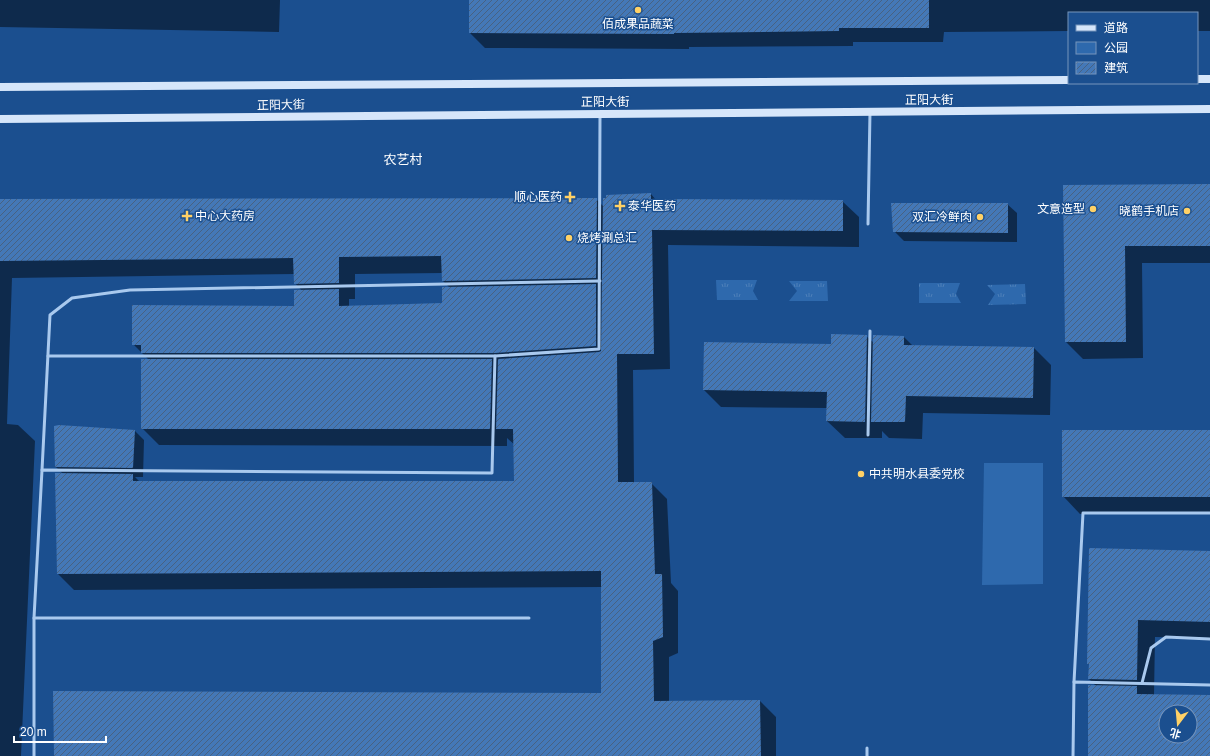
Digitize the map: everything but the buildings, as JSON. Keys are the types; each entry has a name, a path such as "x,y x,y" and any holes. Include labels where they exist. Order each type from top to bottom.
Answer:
{"main road":[{"path":"1198,79 1210,79"},
{"name":"正阳大街","path":"0,87 1068,80"},
{"name":"正阳大街","path":"0,120 1210,109"}],"lane":[{"path":"868,224 870,112"},
{"path":"48,356 495,356 600,349 600,114"},
{"path":"34,756 34,618 50,315 72,298 130,290 600,281"},
{"path":"868,435 870,331"},
{"path":"42,470 492,473 495,356"},
{"path":"1073,756 1074,682 1083,514 1210,513"},
{"path":"34,618 529,618"},
{"path":"1142,683 1151,648 1166,637 1210,638"},
{"path":"1074,682 1210,685"},
{"path":"867,748 867,756"}],"green space":[{"path":"716,280 757,280 753,291 758,300 717,300"},
{"path":"789,281 827,281 828,301 789,301 797,291"},
{"path":"919,283 960,283 956,294 961,303 919,303"},
{"path":"1025,284 1026,304 988,305 995,294 987,285"},
{"path":"984,463 1043,463 1043,584 982,585"}],"place":[{"name":"佰成果品蔬菜","path":"638,10"},
{"name":"顺心医药","path":"570,197"},
{"name":"泰华医药","path":"620,206"},
{"name":"文意造型","path":"1093,209"},
{"name":"晓鹤手机店","path":"1187,211"},
{"name":"中心大药房","path":"187,216"},
{"name":"双汇冷鲜肉","path":"980,217"},
{"name":"烧烤涮总汇","path":"569,238"},
{"name":"中共明水县委党校","path":"861,474"}],"district":[{"name":"农艺村","path":"403,159"}]}
